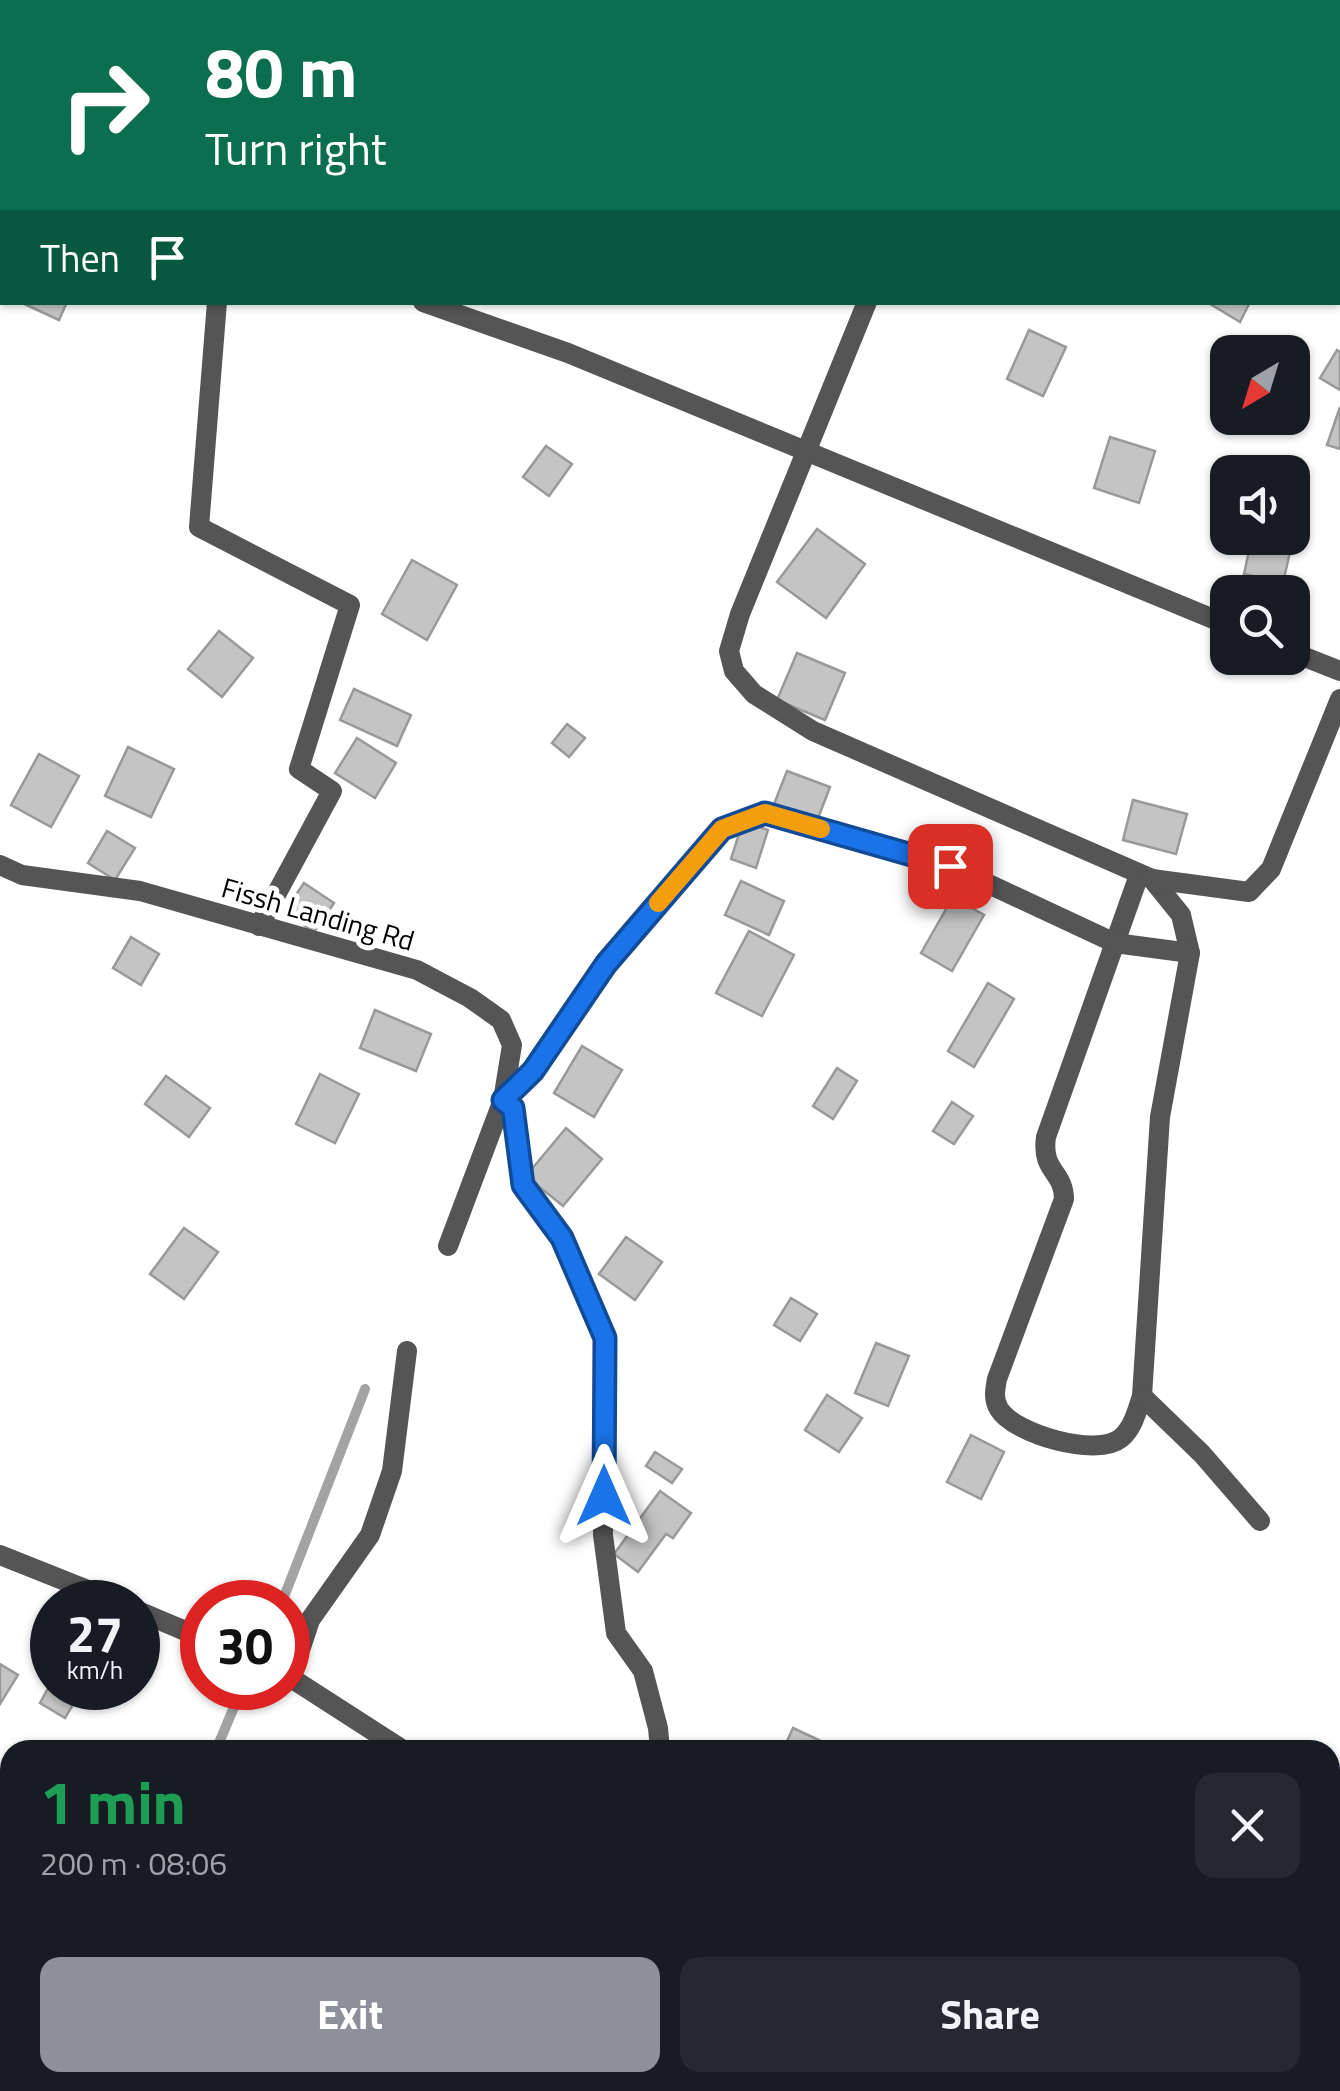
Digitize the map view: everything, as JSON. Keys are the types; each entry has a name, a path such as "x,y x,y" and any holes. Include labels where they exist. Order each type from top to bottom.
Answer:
{"street":[{"path":"217,305 199,527 350,605 299,769 332,792 259,926"},
{"path":"431,305 568,354 1210,618"},
{"path":"866,305 740,614 729,651 734,671 754,694 814,731 1145,877 1249,892 1270,870 1340,699"},
{"path":"1310,659 1340,671"},
{"path":"448,1246 503,1100 533,1071 606,964 722,829 765,813 950,866 1115,942 1190,953"},
{"name":"Fissh Landing Rd","path":"0,865 22,875 140,891 418,970 470,998 500,1020 512,1045 503,1100 513,1108 523,1185 562,1238 605,1338 603,1536 616,1634 643,1672 659,1740"},
{"path":"1145,877 1181,916 1190,953 1160,1117 1142,1396 1132,1423 1120,1439 1106,1446 1093,1446 1027,1430 1000,1412 994,1399 997,1378 1064,1199 1064,1190 1043,1157 1046,1137 1115,942 1145,877"},
{"path":"310,1620 370,1535 392,1470 407,1351"},
{"path":"1142,1396 1202,1454 1260,1520"},
{"path":"0,1555 63,1580"},
{"path":"310,1690 387,1740"}],"building":[{"path":"26,305 66,305 59,320"},
{"path":"1212,305 1248,305 1240,322"},
{"path":"1029,330 1066,347 1043,396 1007,379"},
{"path":"1337,350 1340,352 1340,390 1320,378"},
{"path":"1340,407 1340,449 1327,445"},
{"path":"1110,437 1155,451 1139,503 1094,488"},
{"path":"546,446 572,464 549,496 523,477"},
{"path":"817,529 865,564 826,618 777,582"},
{"path":"1248,555 1289,555 1285,575 1244,574"},
{"path":"412,560 457,585 427,640 382,614"},
{"path":"219,631 253,658 222,697 188,669"},
{"path":"797,653 845,673 825,720 777,700"},
{"path":"354,689 411,715 397,746 340,720"},
{"path":"567,724 585,738 569,757 552,743"},
{"path":"357,738 396,763 375,798 335,773"},
{"path":"128,747 174,769 151,817 105,796"},
{"path":"39,754 79,776 51,827 11,805"},
{"path":"787,771 830,787 817,821 774,804"},
{"path":"1133,800 1187,814 1176,854 1123,840"},
{"path":"743,821 768,830 756,868 731,859"},
{"path":"107,831 135,848 115,880 88,863"},
{"path":"741,881 784,901 769,935 725,915"},
{"path":"304,883 334,903 314,932 284,912"},
{"path":"953,897 984,915 952,971 921,953"},
{"path":"749,931 794,955 762,1016 716,993"},
{"path":"131,937 159,954 141,985 113,968"},
{"path":"988,983 1014,999 974,1067 948,1051"},
{"path":"375,1010 431,1034 416,1071 360,1048"},
{"path":"582,1046 622,1070 594,1117 554,1093"},
{"path":"837,1068 857,1081 833,1119 813,1106"},
{"path":"320,1074 359,1094 335,1143 296,1124"},
{"path":"166,1076 210,1108 189,1137 145,1104"},
{"path":"952,1102 973,1116 954,1144 933,1131"},
{"path":"566,1128 602,1159 563,1206 526,1176"},
{"path":"184,1228 218,1252 184,1299 150,1274"},
{"path":"626,1237 662,1262 635,1300 599,1274"},
{"path":"791,1298 817,1314 800,1341 774,1325"},
{"path":"876,1343 909,1356 888,1406 855,1393"},
{"path":"827,1395 862,1418 839,1452 805,1430"},
{"path":"971,1435 1004,1452 981,1499 947,1482"},
{"path":"655,1452 682,1469 672,1483 646,1466"},
{"path":"660,1491 691,1513 673,1538 666,1534 638,1572 614,1554"},
{"path":"0,1664 18,1675 0,1704"},
{"path":"52,1710 70,1710 65,1718"},
{"path":"793,1728 819,1740 788,1740"}],"waterway":[{"path":"291,1580 365,1389"},
{"path":"220,1740 233,1710"}],"slow traffic":[{"path":"658,903 722,829 765,813 821,829"}],"route":[{"path":"604,1496 605,1338 562,1238 523,1185 513,1108 503,1100 533,1071 606,964 722,829 765,813 950,866"}]}
